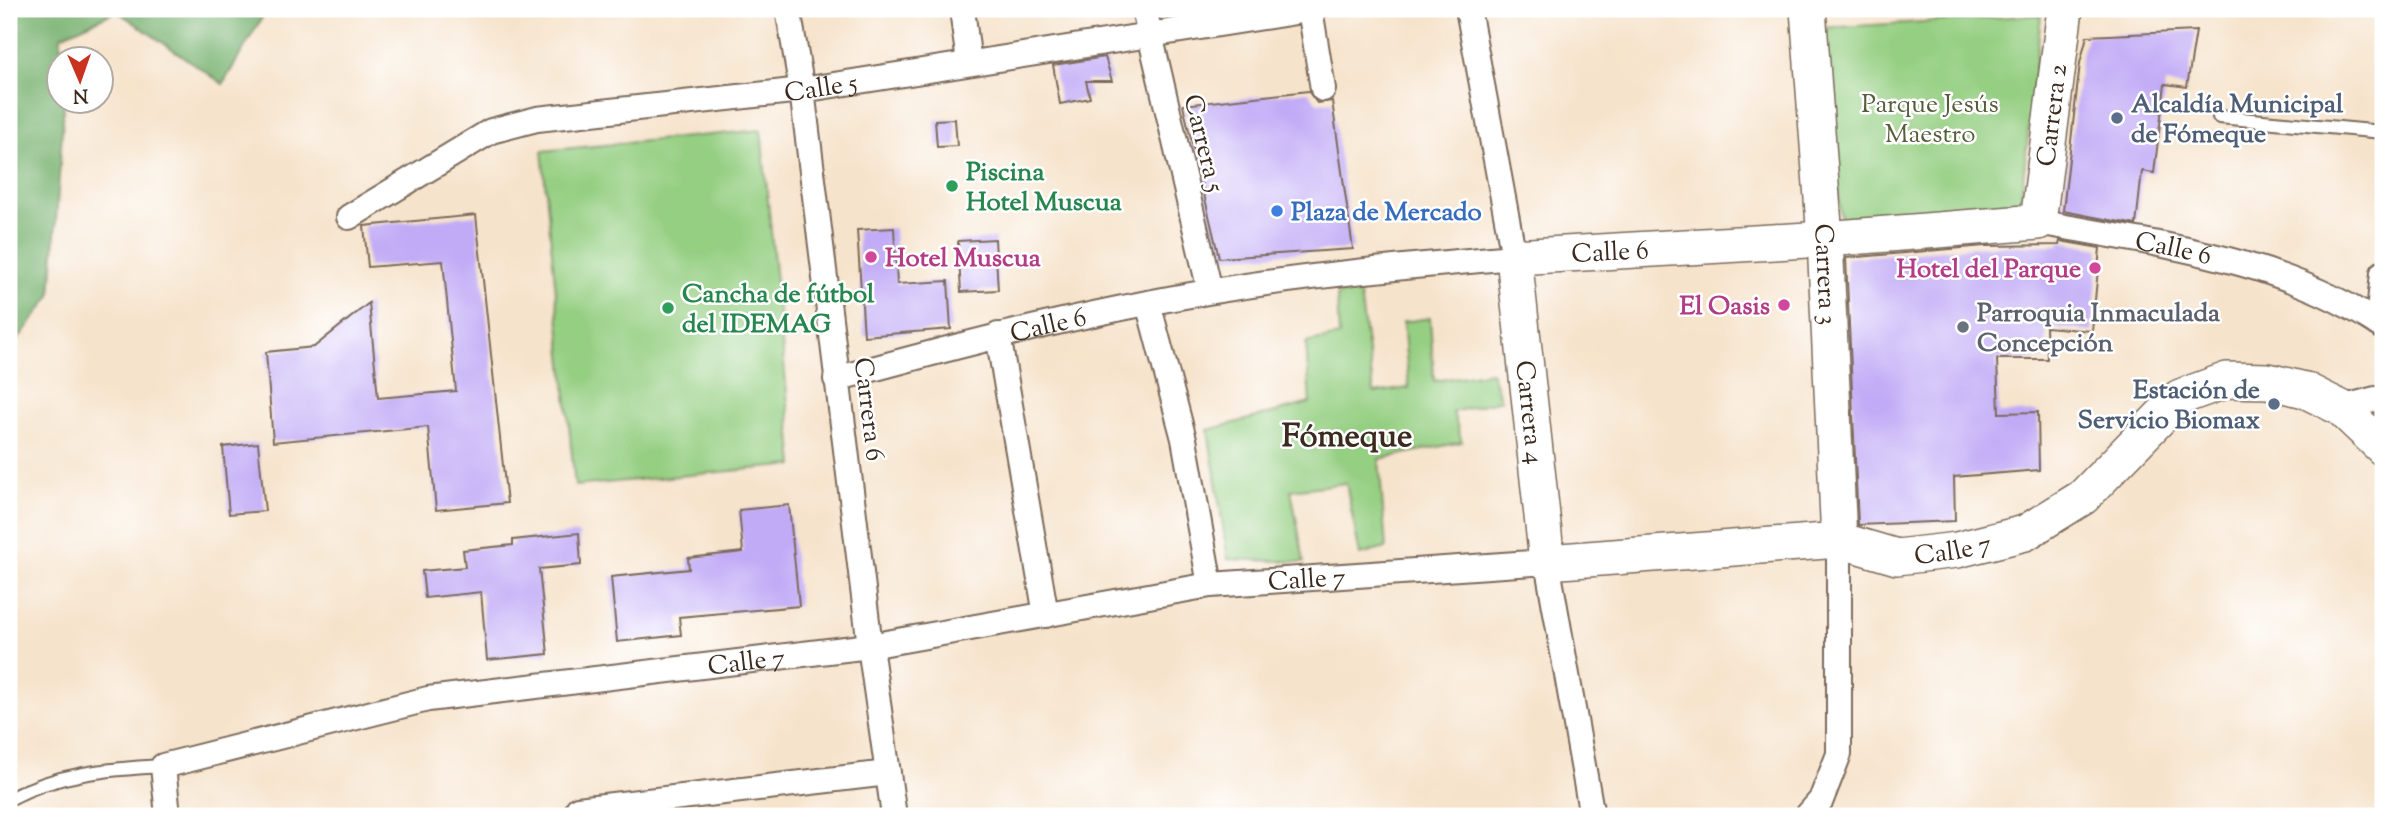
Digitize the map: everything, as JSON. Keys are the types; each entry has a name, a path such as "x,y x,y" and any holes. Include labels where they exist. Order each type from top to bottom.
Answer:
{"street":[{"name":"Carrera 6","path":"788,9 802,90 836,379 894,816"},
{"path":"962,9 969,63"},
{"name":"Carrera 5","path":"1144,9 1210,291"},
{"name":"Calle 5","path":"349,217 491,131 537,119 802,90 1312,9"},
{"path":"1312,9 1323,89"},
{"name":"Carrera 4","path":"1468,9 1514,257 1547,562 1592,816"},
{"name":"Carrera 3","path":"1806,9 1825,239 1839,540"},
{"name":"Carrera 2","path":"2038,222 2065,9"},
{"name":"Calle 6","path":"836,379 998,335 1148,303 1210,291 1362,270 1514,257 1825,239 2038,222 2201,252 2304,284 2381,325"},
{"path":"2381,325 2383,273"},
{"path":"1148,303 1184,439 1210,585"},
{"path":"998,335 1046,615"},
{"name":"Calle 7","path":"163,766 428,699 870,646 1210,585 1839,540 1896,557 1957,550 2025,533 2083,497 2180,397 2227,380 2268,381 2305,390 2341,408 2383,448"},
{"path":"2341,408 2375,398 2383,401"},
{"path":"1807,816 1821,800 1839,754 1839,540"},
{"path":"163,766 167,816"},
{"path":"578,808 888,774"}],"lane":[{"path":"2219,117 2383,132"},
{"path":"9,799 29,788 95,770 163,766"}],"green space":[{"path":"9,9 267,9 223,84 117,11 61,36 61,46 46,46 46,116 63,116 51,296 9,351"},
{"name":"Parque Jesús Maestro","path":"2041,15 2020,208 1841,218 1823,28"},
{"name":"Cancha de fútbol del IDEMAG","path":"761,130 794,465 575,486 542,151"},
{"path":"1359,289 1374,393 1409,388 1403,322 1430,318 1434,381 1491,372 1501,400 1453,412 1462,442 1379,459 1386,548 1360,555 1346,483 1291,490 1304,562 1228,559 1208,430 1310,403 1306,343 1339,336 1337,296"}],"building":[{"path":"2196,31 2187,87 2165,84 2154,173 2142,171 2136,225 2063,211 2080,63 2087,36"},
{"path":"1105,57 1112,81 1086,81 1090,98 1060,104 1053,65"},
{"name":"Plaza de Mercado","path":"1308,91 1317,103 1332,101 1353,249 1219,258 1183,105"},
{"path":"955,119 957,146 937,147 935,120"},
{"path":"476,215 507,503 436,510 428,427 273,442 266,352 314,347 369,303 378,398 456,391 443,261 368,267 364,226"},
{"path":"894,228 897,284 948,281 951,329 864,336 857,230"},
{"path":"995,239 998,290 961,292 958,241"},
{"path":"2060,241 2100,248 2092,331 2046,327 2047,359 1997,359 1999,413 2038,412 2039,470 1954,477 1955,521 1858,525 1846,258 1985,246 2059,245"},
{"path":"258,443 265,511 229,514 223,447"},
{"path":"789,505 799,606 679,617 681,635 617,642 611,577 689,569 688,558 743,552 739,510"},
{"path":"579,533 581,565 539,569 548,654 487,660 481,592 425,598 422,571 465,567 463,550 513,545 513,540"}],"place":[{"name":"Alcaldía Municipal de Fómeque","path":"2117,118"},
{"name":"Piscina Hotel Muscua","path":"952,186"},
{"name":"Plaza de Mercado","path":"1277,211"},
{"name":"Hotel Muscua","path":"871,257"},
{"name":"Hotel del Parque","path":"2095,268"},
{"name":"El Oasis","path":"1784,305"},
{"name":"Cancha de fútbol del IDEMAG","path":"668,308"},
{"name":"Parroquia Inmaculada Concepción","path":"1963,327"},
{"name":"Estación de Servicio Biomax","path":"2274,404"}],"district":[{"name":"Fómeque","path":"1347,434"}]}
